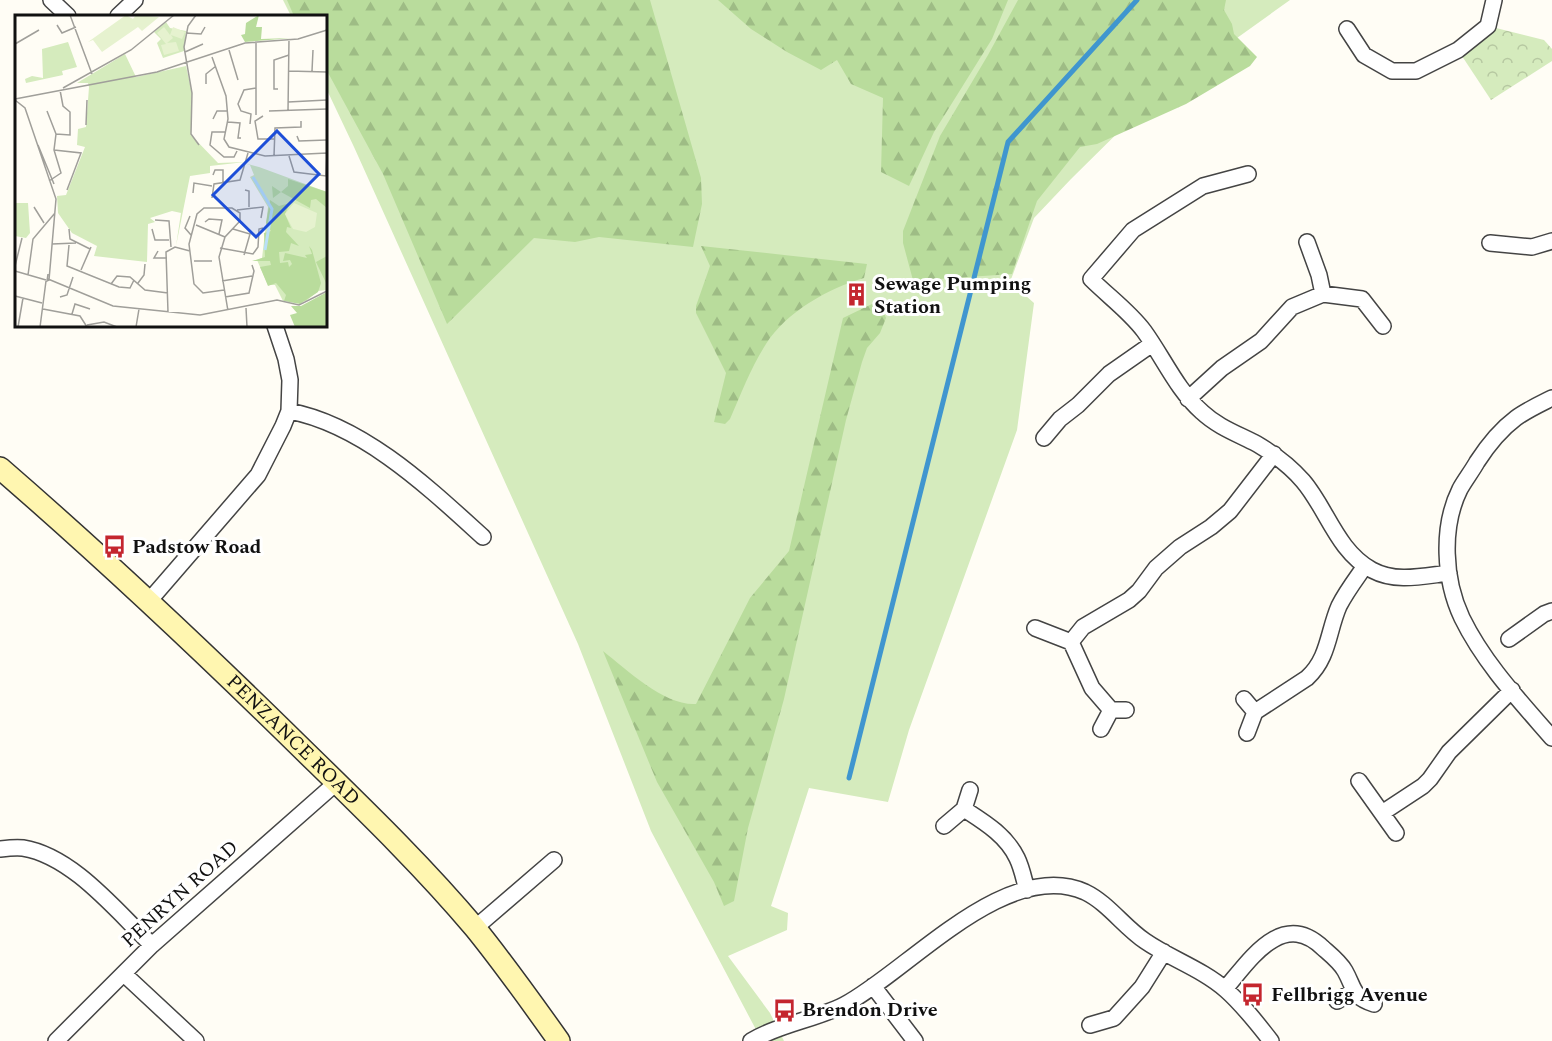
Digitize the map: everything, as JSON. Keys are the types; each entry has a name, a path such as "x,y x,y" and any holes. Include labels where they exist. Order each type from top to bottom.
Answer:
{"street":[{"path":"51,0 67,15"},
{"path":"119,15 135,0"},
{"path":"1347,29 1364,55 1392,71 1416,71 1458,50 1488,26 1494,0"},
{"path":"1248,174 1203,186 1133,230 1091,279 1142,329 1188,399 1219,425 1274,454 1290,466 1304,481 1337,535 1365,566 1375,572 1401,578 1449,573"},
{"path":"1490,243 1532,247 1552,241"},
{"path":"1307,242 1320,275 1323,294"},
{"path":"1188,399 1222,368 1261,341 1293,307 1323,294 1362,299 1383,326"},
{"path":"149,601 258,475 274,445 288,411 290,380 275,327"},
{"path":"1044,438 1060,419 1078,405 1109,374 1152,344"},
{"path":"1552,398 1516,418 1490,442 1460,490 1448,541 1449,573 1461,617 1484,657 1552,738"},
{"path":"288,411 322,419 364,442 438,496 483,537"},
{"path":"1071,642 1083,627 1129,600 1139,591 1156,568 1180,547 1211,527 1230,511 1274,454"},
{"name":"PENZANCE ROAD","path":"0,468 149,601 336,783 443,892 519,985 559,1041"},
{"path":"1247,734 1255,712 1315,671 1326,651 1340,605 1365,566"},
{"path":"1509,639 1552,610"},
{"path":"1035,628 1071,642 1092,688 1118,710 1101,729"},
{"path":"1383,813 1423,786 1449,752 1512,690"},
{"path":"1244,699 1255,712"},
{"path":"1359,781 1396,833"},
{"name":"PENRYN ROAD","path":"56,1041 152,945 336,783"},
{"path":"944,826 964,809 970,790"},
{"path":"964,809 991,826 1011,848 1018,859 1027,890"},
{"path":"0,849 22,848 60,861 78,874 152,945"},
{"path":"474,928 554,860"},
{"path":"751,1041 764,1034 844,1005 980,909 1027,890 1048,887 1086,892 1103,904 1129,930 1225,989 1254,1019 1271,1041"},
{"path":"1225,989 1259,950 1271,940 1286,933 1310,938 1320,945 1345,970 1360,999 1374,1004"},
{"path":"1090,1025 1114,1018 1143,987 1164,952"},
{"path":"124,974 196,1041"},
{"path":"873,986 915,1041"},
{"path":"1337,1001 1354,991"}],"green space":[{"path":"283,0 1290,0 1153,98 1034,218 1010,282 1034,303 1017,430 909,730 888,802 809,788 771,906 788,913 787,930 728,956 770,1013 784,1041 762,1041 651,831 578,644 327,90 327,15 290,15"},
{"path":"287,0 650,0 701,178 702,204 693,247 599,237 575,242 534,238 447,324 383,174 327,71 327,15 294,15"},
{"path":"718,0 1008,0 992,39 934,132 909,186 881,172 883,98 851,84 837,60 821,70 787,52 751,29"},
{"path":"1018,0 1226,0 1224,10 1232,24 1234,34 1257,57 1250,66 1186,104 1097,144 1080,147 1037,201 1012,274 939,279 914,284 903,243 903,231 940,136"},
{"path":"1488,26 1544,40 1552,49 1552,61 1491,100 1458,50"},
{"path":"701,246 867,264 864,278 837,288 809,303 775,332 756,362 730,419 725,424 714,422 726,373 696,313 696,306 710,266"},
{"path":"874,303 880,303 886,318 880,333 867,348 846,420 784,699 748,828 734,901 724,906 714,882 657,782 603,651 659,693 684,703 696,704 750,598 789,551 843,318"}],"waterway":[{"path":"849,778 1008,142 1137,0"}],"place":[{"name":"Sewage Pumping Station","path":"856,295"},
{"name":"Padstow Road","path":"114,547"},
{"name":"Fellbrigg Avenue","path":"1253,995"},
{"name":"Brendon Drive","path":"784,1010"}]}
